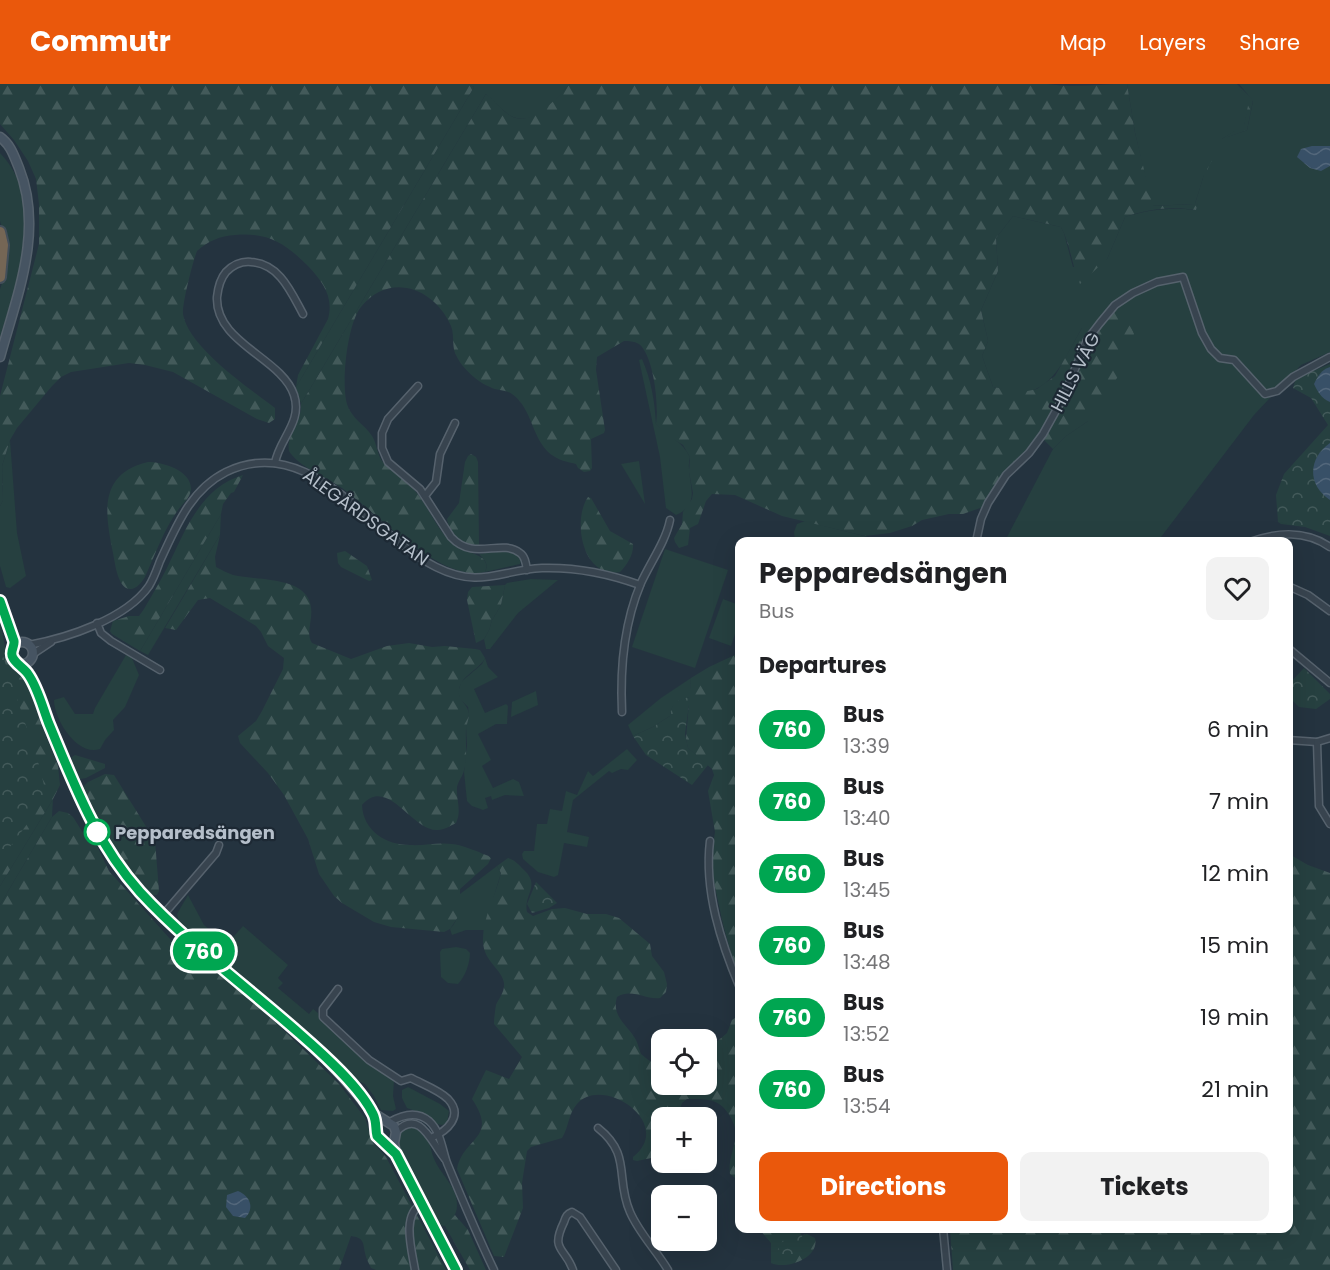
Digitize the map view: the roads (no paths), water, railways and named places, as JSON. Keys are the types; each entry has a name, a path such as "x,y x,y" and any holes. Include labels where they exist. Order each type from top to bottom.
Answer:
{"highway":[{"path":"0,232 3,245 0,277"}],"street":[{"path":"0,137 12,151 29,202 30,233 23,272 0,357"},
{"path":"0,146 16,162"},
{"path":"275,463 276,456 294,421 295,395 283,378 224,324 218,309 219,285 225,273 235,266 246,262 259,263 280,275 303,314"},
{"name":"HILLS VÄG","path":"977,537 988,503 1006,475 1029,453 1043,434 1063,398 1087,340 1115,305 1133,293 1157,282 1183,277 1202,333 1211,349 1220,358 1234,360 1265,394 1277,391 1293,377 1330,357"},
{"name":"ÅLEGÅRDSGATAN","path":"418,386 388,419 383,428 381,443 388,462 418,486 457,543 470,549 517,551 523,556 527,570"},
{"path":"425,496 435,485 440,454 455,423"},
{"name":"ÅLEGÅRDSGATAN","path":"27,643 54,640 97,623 129,606 147,588 179,520 195,495 216,478 233,469 253,464 275,463 298,468 317,478 340,493 420,557 445,571 466,577 489,578 548,568 621,578 640,585"},
{"path":"622,712 625,639 640,585 670,520"},
{"path":"1263,537 1297,534 1315,538 1330,547"},
{"path":"1293,588 1308,595 1330,611"},
{"path":"0,601 15,645 12,656 29,675 76,790 97,832 130,880 163,915 324,1056 372,1113 377,1127 376,1135 396,1154 456,1270"},
{"path":"97,623 101,633 111,641 160,670"},
{"path":"9,624 27,643 31,658 29,675"},
{"name":"ÅLEGÅRDSGATAN","path":"31,658 54,640"},
{"path":"15,645 27,643"},
{"path":"1293,652 1330,683"},
{"path":"19,663 31,658"},
{"path":"1293,740 1317,742 1330,738"},
{"path":"1317,742 1319,806 1330,824"},
{"path":"710,841 708,866 714,904 726,952 735,975"},
{"path":"163,915 216,853 219,845"},
{"path":"338,989 323,1009 323,1017 376,1066 401,1081 411,1078 444,1095 450,1101 454,1110 453,1122 447,1130 435,1137"},
{"path":"372,1113 394,1126 396,1154"},
{"path":"377,1127 381,1122 399,1117 417,1115 428,1120 494,1270"},
{"path":"381,1140 388,1141 406,1125 415,1124 435,1137"},
{"path":"598,1128 612,1140 618,1150 624,1194 631,1214 668,1270"},
{"path":"415,1270 409,1226 415,1208 422,1204"},
{"path":"573,1270 559,1248 558,1240 566,1216 572,1212 580,1216 616,1270"},
{"path":"943,1233 947,1270"}],"water":[{"path":"1312,146 1330,146 1330,166 1321,171 1310,168 1297,157 1301,149"},
{"path":"1330,367 1330,402 1322,397 1314,384 1318,376"},
{"path":"1330,443 1330,500 1317,487 1313,472 1317,456"},
{"path":"238,1191 246,1196 250,1203 250,1210 245,1218 233,1216 226,1207 227,1195"}],"place":[{"name":"Pepparedsängen","path":"97,832"}]}
